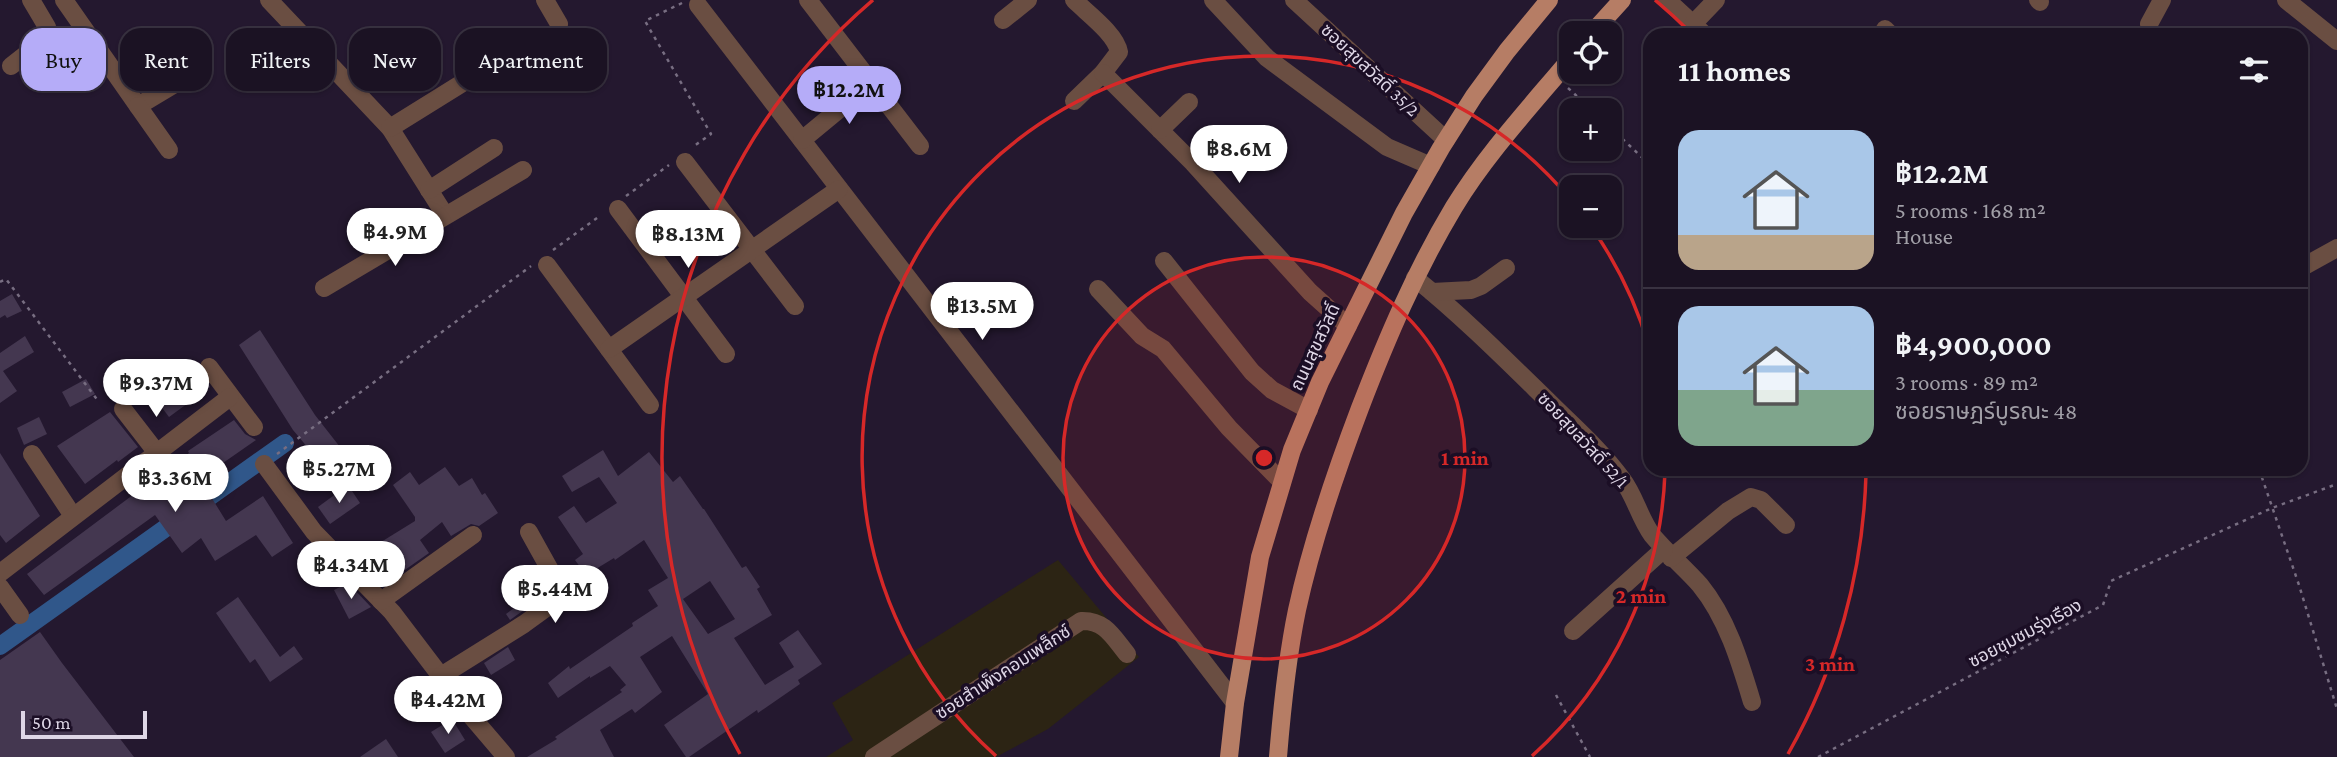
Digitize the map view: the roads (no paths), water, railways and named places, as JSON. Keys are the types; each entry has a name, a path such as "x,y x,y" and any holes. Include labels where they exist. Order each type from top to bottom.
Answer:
{"main road":[{"name":"ถนนสุขสวัสดิ์","path":"1229,757 1235,702 1260,557 1292,450 1348,326 1404,213 1474,96 1548,0"},
{"path":"1602,21 1622,0"},
{"path":"1278,757 1297,612 1314,541 1391,327 1455,206 1496,147 1559,72"}],"street":[{"path":"11,66 44,40 47,27 31,0"},
{"path":"64,0 169,150"},
{"path":"269,0 390,128 445,215"},
{"path":"545,0 559,24"},
{"path":"808,0 920,146"},
{"path":"1003,20 1028,0"},
{"path":"1074,0 1118,45 1119,52 1103,73 1074,102"},
{"path":"1213,0 1267,58 1387,147 1431,166"},
{"name":"ซอยสุขสวัสดิ์ 35/2","path":"1294,0 1446,140"},
{"path":"1651,0 1692,28"},
{"path":"1667,0 1693,28"},
{"path":"1698,28 1716,0"},
{"path":"2149,24 2162,0"},
{"path":"2286,0 2337,41"},
{"path":"693,3 802,140 1235,702"},
{"path":"1103,73 1193,163 1310,292 1348,326"},
{"path":"802,140 872,83"},
{"path":"390,128 455,88"},
{"path":"138,106 163,91"},
{"path":"1160,130 1189,102"},
{"path":"429,190 494,148"},
{"path":"684,157 795,306"},
{"path":"324,288 523,170"},
{"path":"609,349 839,189"},
{"path":"617,205 726,354"},
{"path":"2308,264 2337,248"},
{"path":"1164,261 1252,372 1272,390 1309,411"},
{"path":"541,263 650,405"},
{"path":"1433,292 1471,290 1506,268"},
{"name":"ซอยสุขสวัสดิ์ 52/1","path":"1415,278 1455,310 1622,478 1632,494 1637,511 1668,553 1700,586 1723,620 1742,667 1752,702"},
{"path":"1098,289 1142,335 1163,349 1230,428 1282,482"},
{"path":"209,367 254,427"},
{"path":"0,573 230,397"},
{"path":"123,409 157,453"},
{"path":"32,454 73,516"},
{"path":"264,464 314,532 392,612 506,757"},
{"path":"1573,631 1668,553 1751,497 1761,500 1786,525"},
{"path":"441,676 524,624 564,594 529,532"},
{"path":"381,601 473,534"},
{"path":"0,587 20,615"},
{"name":"ซอยสำเพ็งคอมเพล็กซ์","path":"874,757 1081,621 1092,620 1099,623 1127,654"}],"waterway":[{"path":"0,646 285,443"}]}
